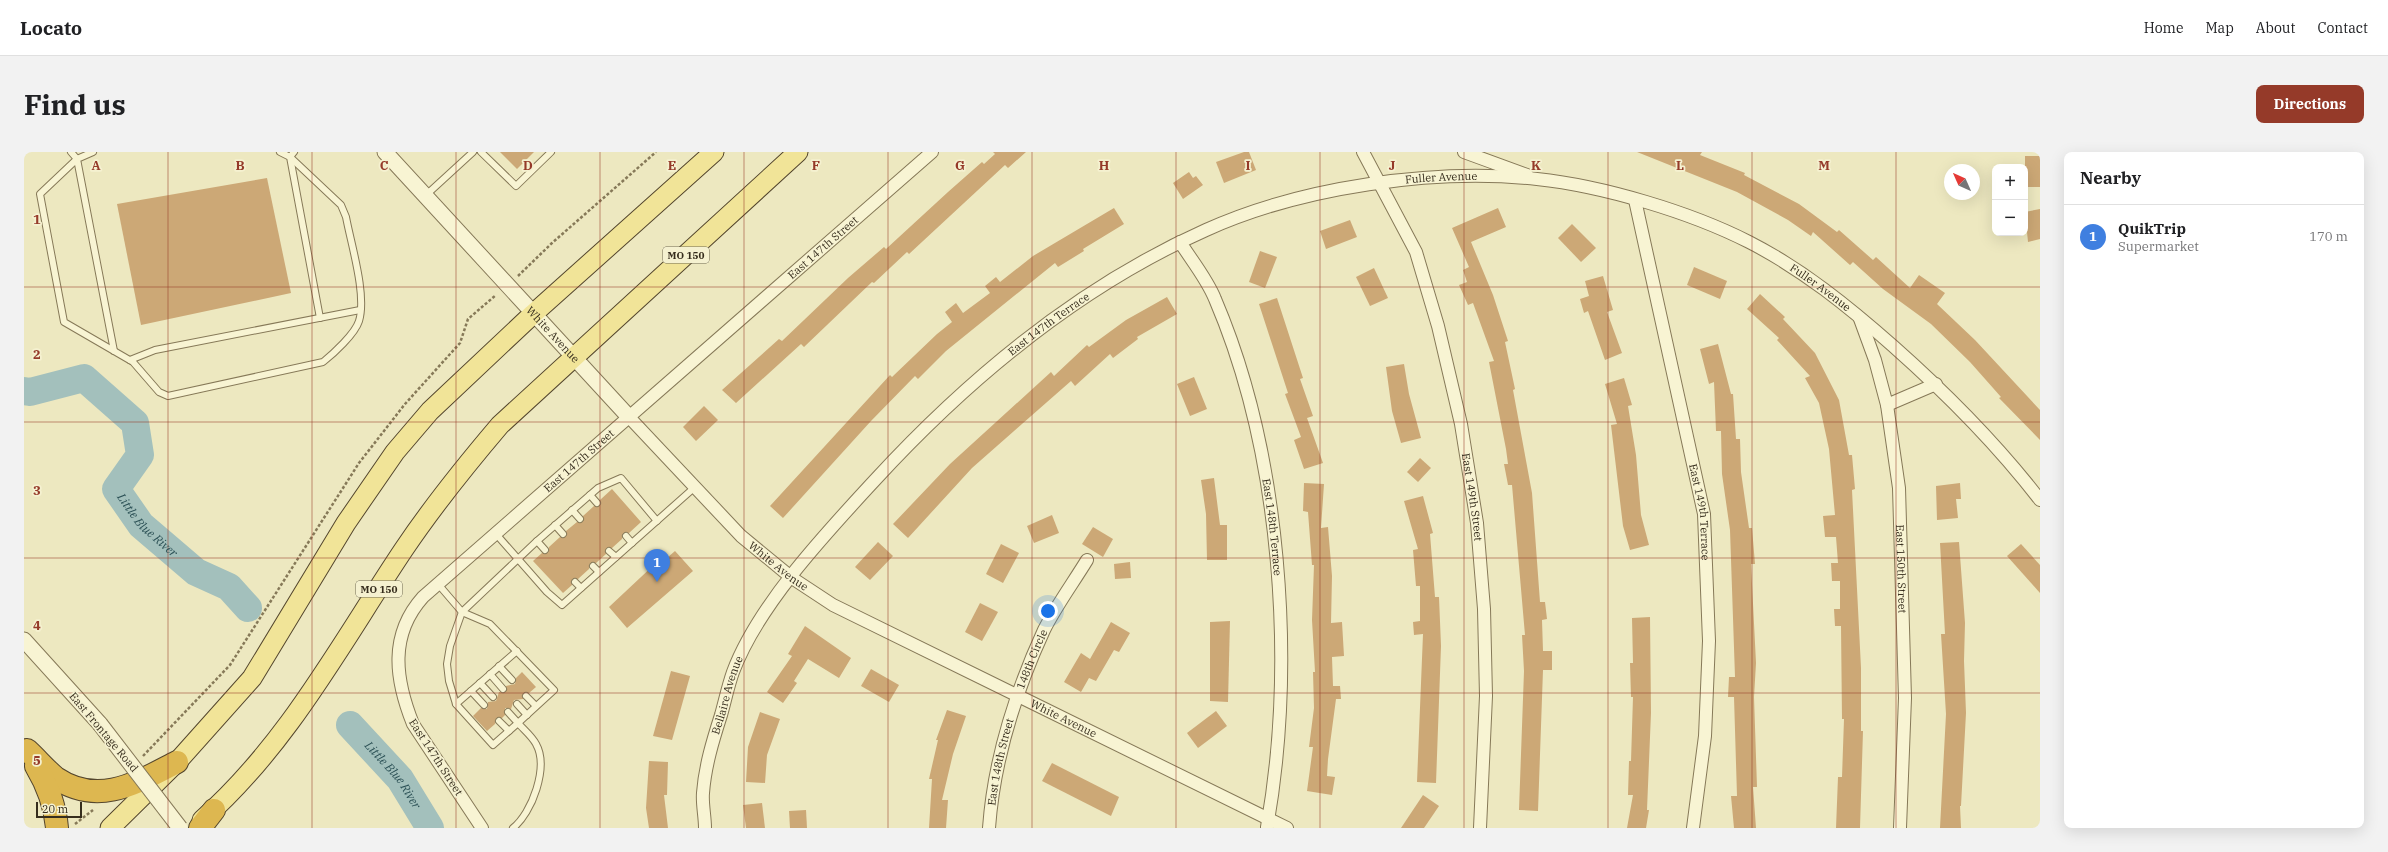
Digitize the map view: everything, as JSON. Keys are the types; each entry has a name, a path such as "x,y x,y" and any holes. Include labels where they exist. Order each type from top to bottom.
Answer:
{"highway":[{"path":"26,748 55,777 65,783 89,791 116,790 130,786 177,762"},
{"path":"26,748 46,781 55,807 57,828"},
{"path":"200,828 214,810"}],"main road":[{"path":"110,828 177,762 252,678 346,523 394,452 430,411 533,314 714,152"},
{"name":"MO 150","path":"193,828 214,810 250,773 280,736 324,674 404,549 460,472 500,425 798,152"}],"street":[{"name":"White Avenue","path":"385,152 533,314 741,536 792,578 833,605 1267,824 1287,828"},
{"name":"East 147th Street","path":"482,828 413,724 406,707 400,683 397,656 402,634 411,611 438,584 628,416 932,152"},
{"path":"1363,152 1378,182"},
{"name":"Fuller Avenue","path":"1464,152 1537,179 1635,200 1690,216 1750,243 1807,277 1859,316 1936,384 2008,459 2040,500"},
{"name":"Fuller Avenue","path":"1378,182 1474,177 1537,179"},
{"name":"East 147th Terrace","path":"792,578 814,548 888,466 987,372 1030,338 1129,269 1180,242 1233,219 1261,209 1332,191 1378,182"},
{"name":"East 149th Street","path":"1378,182 1416,252 1438,326 1461,424 1477,523 1484,609 1486,696 1480,828"},
{"name":"East 149th Terrace","path":"1635,200 1704,514 1709,641 1705,736 1693,828"},
{"name":"East 148th Terrace","path":"1180,242 1215,298 1239,362 1257,428 1270,496 1278,584 1280,665 1277,747 1267,824"},
{"name":"East 150th Street","path":"1859,316 1875,360 1887,405 1899,488 1905,698 1900,828"},
{"path":"1887,405 1936,384"},
{"name":"148th Circle","path":"1016,697 1045,629 1087,560"},
{"name":"Bellaire Avenue","path":"706,828 703,794 712,745 734,669 752,634 792,578"},
{"name":"East Frontage Road","path":"24,640 100,724 180,828"},
{"name":"East 148th Street","path":"989,828 992,793 998,758 1016,697"}],"lane":[{"path":"71,152 77,159 114,351"},
{"path":"93,152 77,159 40,194 64,322 130,360 159,392 168,396 323,362 336,352 359,322 362,299 346,217 341,205 292,155 280,152"},
{"path":"425,196 473,152"},
{"path":"481,152 516,186 551,152"},
{"path":"292,155 320,318"},
{"path":"130,360 155,350 360,310"},
{"path":"438,584 462,612 490,624 554,690 493,745 456,704 449,681 447,664 450,646 462,612 519,560 537,541 598,488 621,478 657,521"},
{"path":"496,534 547,592 562,605 695,487"},
{"path":"590,495 597,503"},
{"path":"572,510 580,519"},
{"path":"555,525 563,534"},
{"path":"626,536 632,543"},
{"path":"537,541 546,550"},
{"path":"609,550 616,557"},
{"path":"593,566 599,572"},
{"path":"575,582 581,588"},
{"path":"456,704 517,651"},
{"path":"499,666 512,680"},
{"path":"490,674 503,689"},
{"path":"480,683 493,697"},
{"path":"471,691 484,705"},
{"path":"526,696 536,706"},
{"path":"517,704 527,715"},
{"path":"508,712 536,744 541,764 538,786 527,810 513,828"},
{"path":"499,721 508,731"}],"building":[{"path":"500,152 534,152 517,169"},
{"path":"993,152 1026,152 1008,168 1005,165 909,254 907,252 874,283 872,282 804,347 801,344 736,403 722,390 779,339 782,341 848,278 884,247 886,249 982,162 984,164 995,154"},
{"path":"1244,152 1249,152 1256,170 1224,183 1216,162"},
{"path":"1637,152 1702,152 1700,155 1745,173 1744,175 1799,204 1837,232 1839,230 1873,260 1876,257 1910,288 1919,275 1945,293 1937,304 1975,340 2040,410 2040,440 1999,398 2001,397 1970,362 1931,324 1883,289 1853,262 1850,265 1813,232 1811,236 1788,220 1737,192"},
{"path":"2025,156 2040,156 2040,187 2028,187 2028,164 2025,164"},
{"path":"1189,172 1193,178 1196,176 1203,185 1183,199 1173,183"},
{"path":"267,178 291,293 141,325 117,204"},
{"path":"1114,208 1124,224 1083,249 1084,251 1058,267 1055,263 946,351 918,379 915,376 871,421 783,518 770,506 890,375 892,377 937,334 952,322 945,312 956,303 963,313 990,293 985,286 996,277 1000,282 1033,256"},
{"path":"1498,208 1506,227 1471,242 1493,295 1508,341 1505,342 1515,389 1513,390 1532,493 1540,602 1545,602 1547,619 1542,620 1543,651 1552,651 1552,670 1543,670 1538,811 1519,810 1524,671 1522,635 1525,635 1512,485 1508,485 1504,464 1508,464 1506,449 1489,362 1494,361 1473,303 1468,305 1459,285 1467,282 1463,270 1469,267 1452,228"},
{"path":"2040,209 2040,239 2028,242 2027,236 2028,211"},
{"path":"1350,220 1357,237 1326,249 1320,231"},
{"path":"1572,224 1596,248 1581,262 1558,238"},
{"path":"1260,251 1277,257 1265,288 1249,282"},
{"path":"1694,267 1727,281 1720,299 1687,285"},
{"path":"1374,268 1388,298 1370,306 1356,277"},
{"path":"1603,276 1613,310 1607,312 1622,353 1605,360 1588,311 1584,313 1580,299 1589,296 1585,281"},
{"path":"1760,294 1785,317 1783,319 1815,353 1839,400 1849,455 1852,455 1855,489 1852,490 1861,668 1861,731 1863,731 1860,828 1836,828 1838,777 1842,777 1844,719 1842,719 1841,626 1835,626 1834,609 1840,609 1840,581 1832,581 1831,563 1838,563 1836,537 1825,537 1823,516 1835,515 1829,449 1819,403 1805,378 1810,376 1777,340 1779,338 1747,309"},
{"path":"1167,297 1177,314 1137,337 1138,339 1113,358 1110,354 1075,386 1071,381 972,468 908,538 893,524 950,464 1051,372 1054,376 1087,345 1089,347 1126,320"},
{"path":"1277,298 1303,378 1300,379 1313,416 1307,418 1323,463 1304,469 1294,440 1301,437 1285,394 1288,393 1259,304"},
{"path":"1718,344 1731,394 1733,394 1736,439 1740,439 1741,472 1749,528 1752,528 1755,564 1751,564 1756,663 1754,697 1757,787 1753,787 1756,828 1734,828 1731,796 1737,796 1734,697 1728,697 1729,677 1735,677 1730,530 1722,474 1721,431 1716,431 1714,382 1709,384 1700,349"},
{"path":"1404,364 1409,394 1421,438 1401,443 1392,411 1386,367"},
{"path":"1194,377 1207,409 1190,416 1177,384"},
{"path":"1624,378 1632,405 1628,406 1636,455 1641,515 1649,545 1630,550 1623,526 1611,425 1617,424 1605,384"},
{"path":"704,406 718,420 696,441 683,427"},
{"path":"1420,458 1431,468 1418,482 1407,472"},
{"path":"1214,478 1220,525 1227,525 1227,560 1207,560 1206,514 1201,480"},
{"path":"1304,483 1324,484 1321,528 1328,527 1332,576 1331,623 1342,622 1344,656 1332,657 1333,686 1340,686 1341,699 1336,699 1328,759 1327,776 1335,777 1332,795 1307,791 1313,747 1309,747 1314,708 1313,672 1315,672 1312,620 1314,565 1312,565 1308,512 1303,511"},
{"path":"1960,483 1961,499 1956,499 1958,518 1937,520 1936,486"},
{"path":"612,489 641,522 629,533 623,533 622,539 612,548 606,548 606,554 596,563 590,563 589,569 578,579 572,579 572,585 563,593 533,561 542,553 548,553 549,547 560,537 566,537 566,531 577,522 583,522 583,516 594,506 600,506 600,500"},
{"path":"1423,496 1433,533 1430,534 1435,597 1439,597 1441,646 1436,783 1417,782 1423,634 1414,635 1413,622 1420,621 1420,586 1416,586 1413,550 1418,549 1404,501"},
{"path":"1052,515 1059,533 1034,543 1027,526"},
{"path":"1093,527 1113,539 1103,557 1082,544"},
{"path":"878,542 893,556 870,580 855,567"},
{"path":"1959,542 1965,623 1964,661 1966,713 1960,806 1961,828 1940,828 1946,714 1941,634 1945,634 1940,543"},
{"path":"1001,544 1019,553 1003,583 986,574"},
{"path":"2021,544 2040,565 2040,593 2007,556"},
{"path":"675,551 693,571 627,628 609,607 657,562 659,565"},
{"path":"1130,562 1131,578 1115,579 1114,564"},
{"path":"980,603 998,612 982,641 965,632"},
{"path":"1650,617 1651,713 1647,810 1649,810 1646,828 1627,828 1633,795 1628,795 1629,761 1631,761 1633,697 1631,697 1630,663 1633,663 1632,618"},
{"path":"1230,621 1228,702 1210,701 1210,622"},
{"path":"1111,622 1130,633 1119,652 1114,650 1096,681 1089,678 1081,692 1064,682 1081,653 1090,659"},
{"path":"805,626 851,658 839,678 808,659 794,681 797,683 783,703 767,692 792,656 788,654"},
{"path":"871,669 899,685 889,702 861,686"},
{"path":"671,671 690,676 672,740 653,736"},
{"path":"522,672 536,687 529,693 523,693 523,699 514,700 511,709 505,708 505,715 502,718 496,718 495,724 487,731 473,716 481,708 487,709 488,702 496,701 499,692 506,692 506,686 515,684 516,678"},
{"path":"947,710 966,716 953,754 942,800 948,800 946,828 929,828 932,779 929,779 938,740 936,740"},
{"path":"1216,711 1227,726 1198,748 1187,733"},
{"path":"760,712 780,719 767,755 765,783 746,782 748,747"},
{"path":"649,761 668,762 667,795 664,795 668,828 649,828 646,808"},
{"path":"1052,763 1119,797 1111,816 1042,781"},
{"path":"1423,795 1439,806 1424,828 1401,828"},
{"path":"762,803 765,828 746,828 743,805"},
{"path":"806,810 807,828 790,828 789,811"}],"waterway":[{"name":"Little Blue River","path":"24,391 30,392 84,378 135,423 140,455 116,489 141,525 196,572 229,587 248,608"},
{"name":"Little Blue River","path":"350,725 400,779 430,828"}],"place":[{"name":"QuikTrip","path":"657,582"}]}
